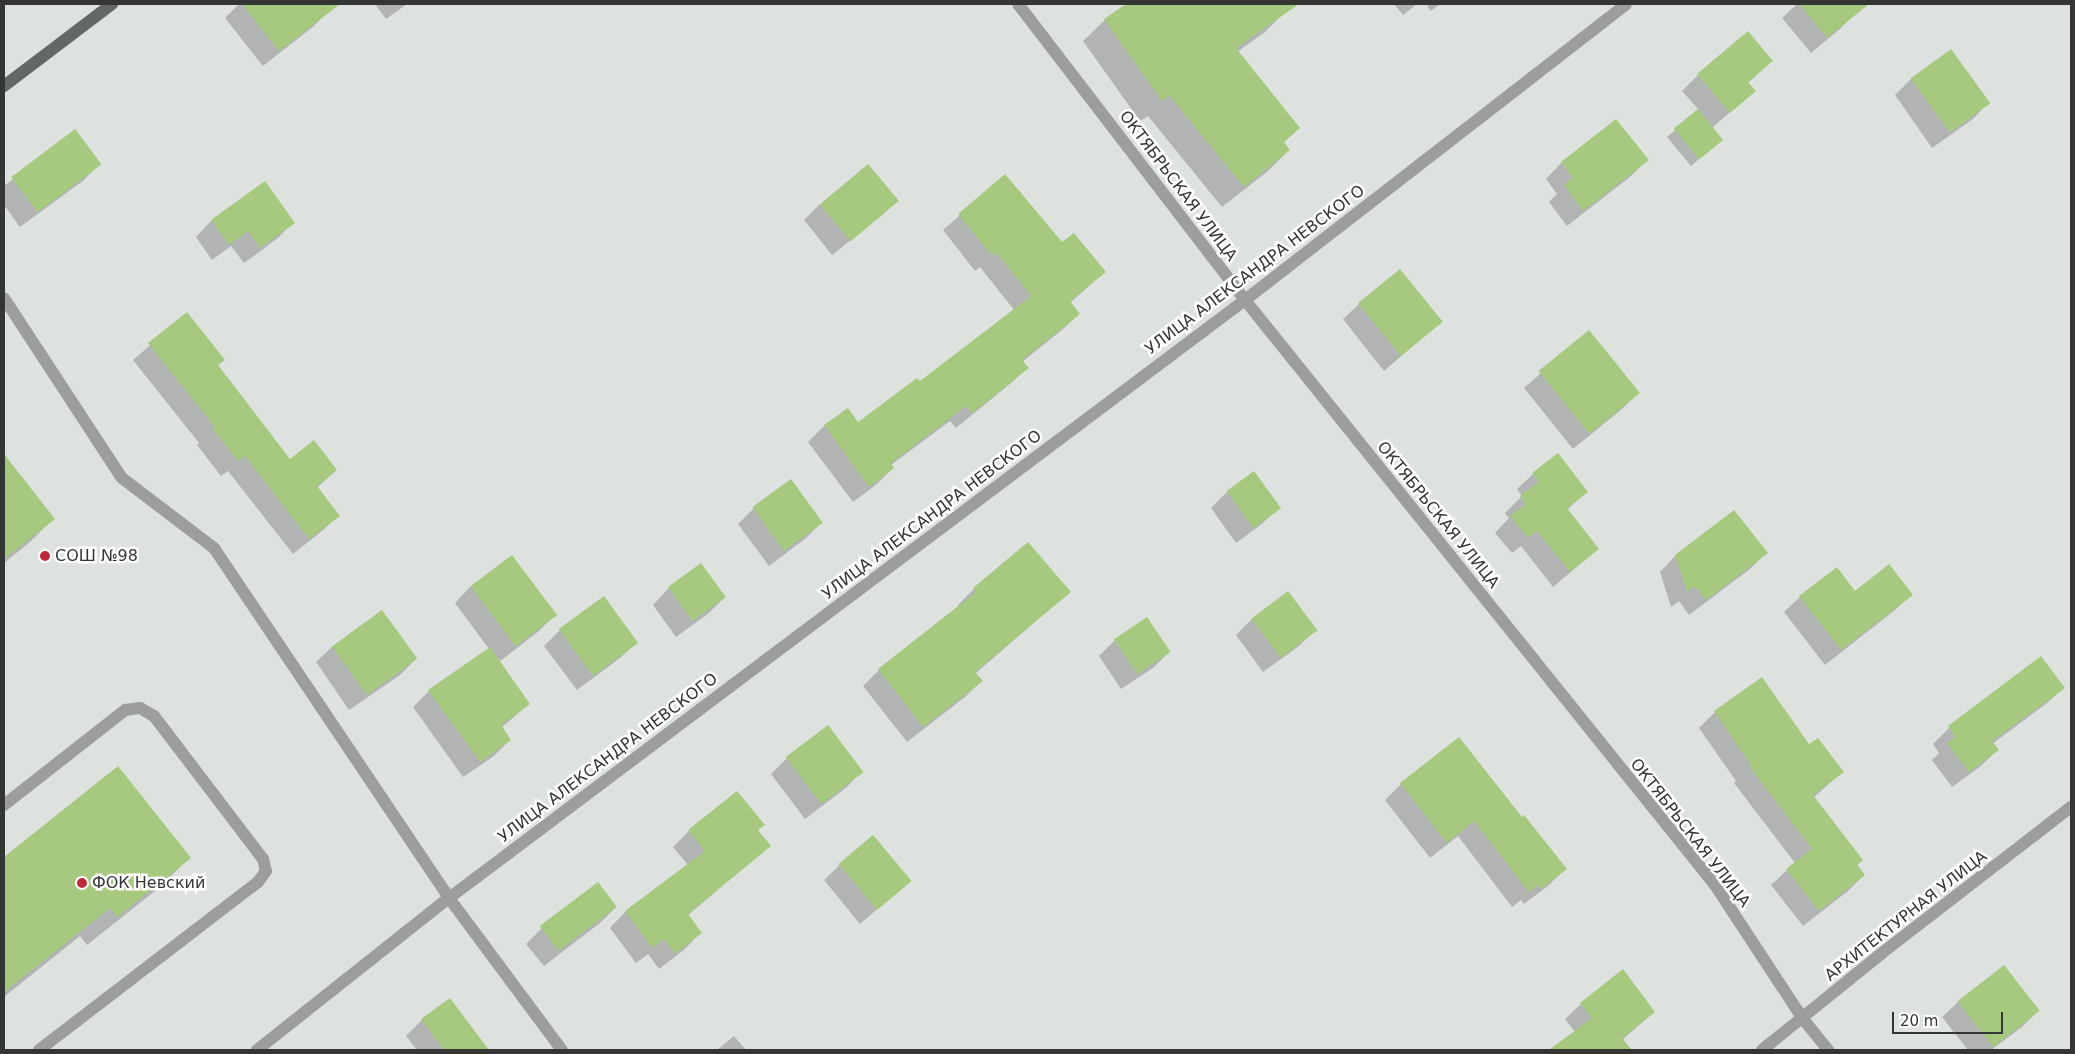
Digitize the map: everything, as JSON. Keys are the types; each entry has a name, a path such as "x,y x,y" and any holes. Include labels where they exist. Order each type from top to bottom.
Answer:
{"main road":[{"path":"4,86 112,4"}],"street":[{"name":"ОКТЯБРЬСКАЯ УЛИЦА","path":"1018,4 1245,300 1714,885 1804,1019 1828,1050"},
{"name":"УЛИЦА АЛЕКСАНДРА НЕВСКОГО","path":"257,1050 448,898 1245,300 1626,4"},
{"path":"4,298 122,478 214,548 448,898 562,1050"},
{"path":"4,804 126,710 140,708 154,716 263,859 266,871 258,882 39,1050"},
{"name":"АРХИТЕКТУРНАЯ УЛИЦА","path":"1762,1050 1804,1019 1882,953 2071,808"}],"building":[{"path":"242,4 340,4 279,51"},
{"path":"1126,4 1299,4 1236,48 1300,128 1284,142 1290,150 1244,187 1169,95 1162,101 1104,19"},
{"path":"1799,4 1869,4 1827,38"},
{"path":"1748,31 1773,61 1748,82 1756,91 1730,113 1697,74"},
{"path":"1951,49 1990,103 1950,133 1911,78"},
{"path":"1698,109 1723,140 1699,160 1674,129"},
{"path":"1616,119 1649,160 1583,211 1564,185 1573,178 1561,162"},
{"path":"75,129 101,164 38,212 11,177"},
{"path":"868,164 899,201 851,241 820,204"},
{"path":"1005,174 1062,242 1074,233 1106,272 1070,301 1080,314 1022,360 1029,368 972,413 966,406 891,463 894,468 869,487 824,425 848,408 858,422 917,378 920,381 1031,296 996,252 992,256 958,214"},
{"path":"265,181 295,223 260,248 248,231 229,245 211,220"},
{"path":"1400,269 1443,322 1401,356 1358,303"},
{"path":"187,312 225,360 218,365 290,459 314,440 337,470 317,486 340,516 309,539 245,456 238,461 212,428 215,427 148,343"},
{"path":"1589,330 1640,393 1589,434 1538,371"},
{"path":"1558,453 1588,492 1567,508 1599,549 1570,572 1537,531 1528,538 1510,516 1526,504 1520,496 1539,482 1532,473"},
{"path":"4,454 55,519 4,559"},
{"path":"1254,471 1281,508 1254,528 1226,491"},
{"path":"791,479 823,523 784,551 752,507"},
{"path":"1734,510 1768,553 1706,600 1695,586 1687,592 1675,555"},
{"path":"1028,542 1071,592 975,672 983,681 923,727 878,669 976,592 973,588"},
{"path":"512,555 557,615 516,646 470,586"},
{"path":"701,563 726,597 693,621 668,587"},
{"path":"1889,564 1913,595 1841,650 1799,596 1837,567 1855,591"},
{"path":"1288,591 1317,630 1281,658 1251,619"},
{"path":"604,596 638,643 593,676 559,629"},
{"path":"382,610 417,659 367,695 332,646"},
{"path":"1147,617 1170,652 1137,674 1114,639"},
{"path":"490,647 530,704 501,725 511,740 480,762 428,690"},
{"path":"2041,656 2065,688 1992,741 1999,750 1969,772 1947,743 1955,737 1948,726"},
{"path":"1762,677 1809,744 1818,738 1844,772 1813,795 1863,860 1857,865 1865,875 1819,911 1786,869 1812,849 1749,766 1751,765 1714,711"},
{"path":"828,725 864,772 821,804 786,757"},
{"path":"1459,737 1522,817 1524,815 1567,869 1541,889 1537,885 1529,892 1474,821 1447,843 1400,783"},
{"name":"ФОК Невский","path":"118,766 191,858 117,917 110,908 4,992 4,857"},
{"path":"737,791 765,825 758,830 771,846 688,914 702,933 675,954 664,939 652,948 625,911 705,851 688,830"},
{"path":"873,835 912,881 877,910 839,864"},
{"path":"598,882 617,907 558,951 540,926"},
{"path":"2004,965 2040,1011 1993,1047 1958,1001"},
{"path":"1623,969 1655,1012 1622,1038 1632,1050 1549,1050 1592,1018 1580,1003"},
{"path":"450,998 489,1050 444,1050 421,1019"}],"place":[{"name":"СОШ №98","path":"45,556"},
{"name":"ФОК Невский","path":"82,883"}]}
